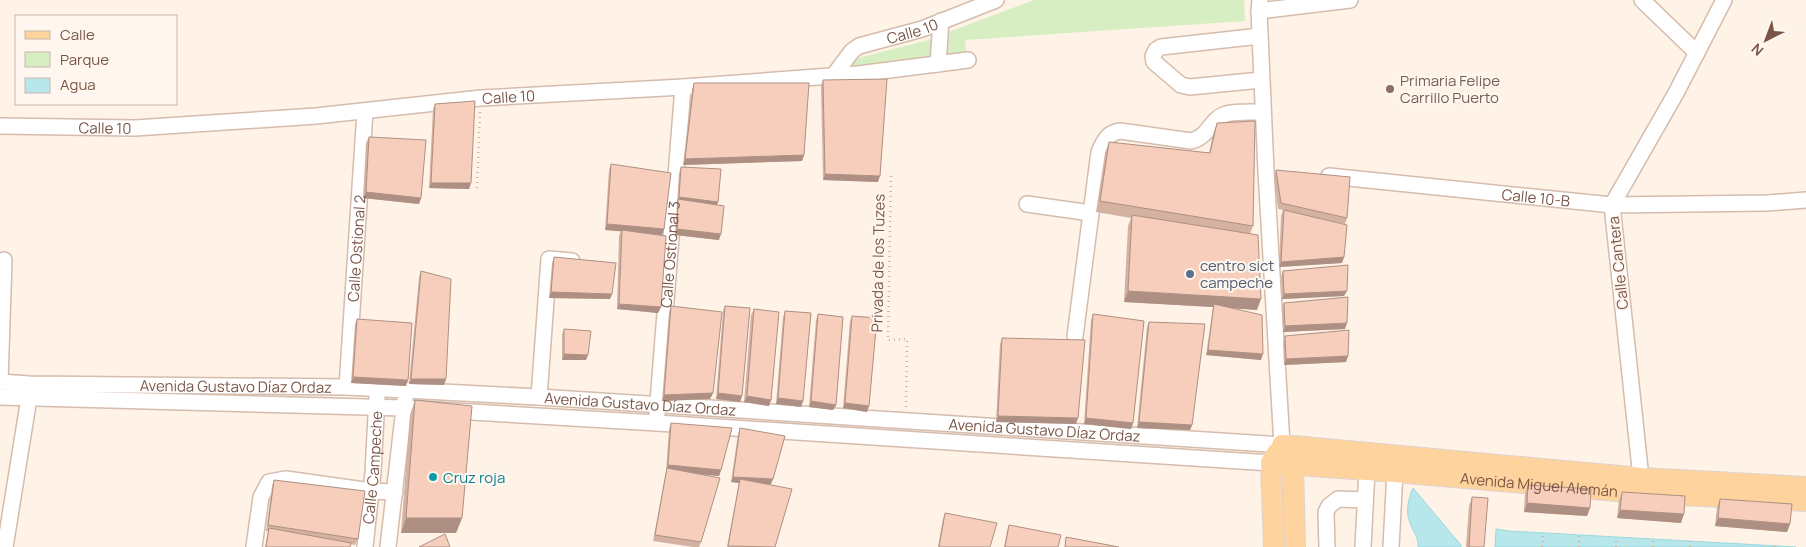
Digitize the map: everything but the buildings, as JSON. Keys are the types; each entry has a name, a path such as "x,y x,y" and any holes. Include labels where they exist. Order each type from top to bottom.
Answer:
{"main road":[{"path":"1274,547 1271,463 1282,445 1293,465 1295,547"},
{"name":"Avenida Miguel Alemán","path":"1282,445 1640,486 1806,501"},
{"name":"Avenida Miguel Alemán","path":"1271,463 1640,486 1806,487"}],"street":[{"name":"Calle 10","path":"0,126 135,128 365,111 481,98 683,87 834,75 852,51 859,46 922,29 996,0"},
{"path":"1282,445 1261,80 1260,5 1350,0"},
{"path":"1642,0 1697,53"},
{"name":"Calle Cantera","path":"1640,486 1612,205 1697,53 1724,0"},
{"path":"938,64 941,21"},
{"path":"1260,36 1161,47 1152,56 1154,62 1169,77 1181,85 1190,87 1261,80"},
{"path":"834,75 858,74 968,60"},
{"name":"Calle Ostional 3","path":"657,423 683,87"},
{"name":"Calle Ostional 2","path":"347,387 365,111"},
{"path":"1075,336 1099,152 1107,136 1120,131 1191,141 1200,139 1213,123 1226,114 1263,112"},
{"path":"1266,171 1285,173"},
{"name":"Calle 10-B","path":"1314,175 1612,205 1767,204 1806,200"},
{"path":"1027,204 1091,214"},
{"path":"539,397 549,259 586,262"},
{"path":"0,382 4,260"},
{"name":"Avenida Gustavo Díaz Ordaz","path":"0,382 29,391 403,408 1271,463"},
{"name":"Avenida Gustavo Díaz Ordaz","path":"0,397 29,391 378,388 1282,445"},
{"name":"Calle Campeche","path":"365,547 378,388"},
{"name":"Calle Campeche","path":"388,547 406,390"},
{"path":"5,547 29,391"},
{"path":"1363,547 1367,470"},
{"path":"1391,547 1395,472"},
{"path":"254,547 261,497 268,482 286,479 371,491 394,492"},
{"path":"1327,547 1326,512 1329,506 1338,499 1365,500"}],"path":[{"path":"477,188 481,98"},
{"name":"Privada de los Tuzes","path":"891,176 888,340 907,340 906,421"},
{"path":"1542,547 1543,533"},
{"path":"1578,547 1579,535"},
{"path":"1616,537 1616,547"},
{"path":"1653,539 1653,547"},
{"path":"1690,541 1690,547"}],"green space":[{"path":"1034,0 1244,0 1245,21 965,40 967,56 846,72 854,59 925,41"}],"water":[{"path":"1413,488 1461,547 1418,547 1408,513 1409,498"},
{"path":"1496,529 1509,531 1796,547 1495,547"}],"place":[{"name":"Primaria Felipe Carrillo Puerto","path":"1390,89"},
{"name":"centro sict campeche","path":"1190,274"},
{"name":"Cruz roja","path":"433,477"}]}
